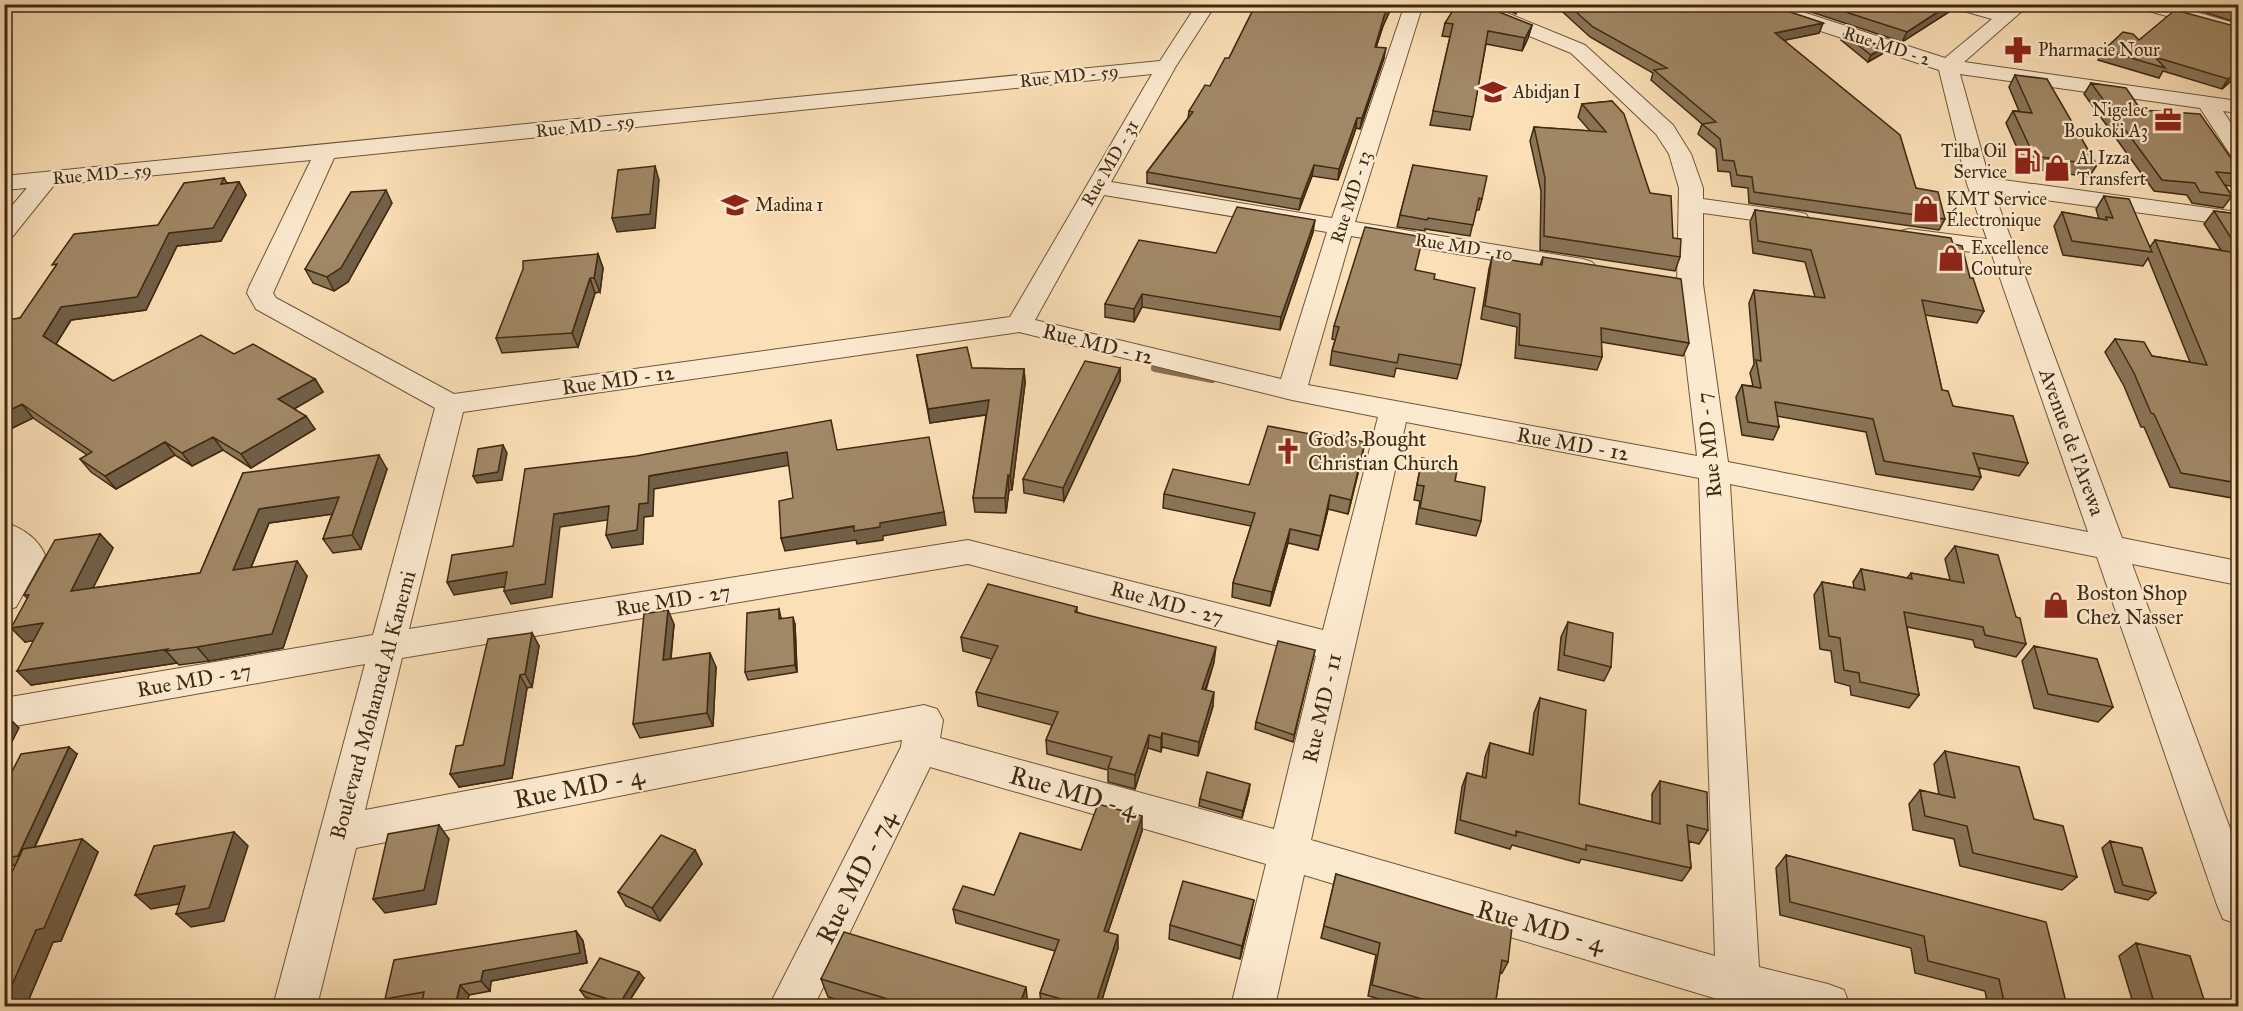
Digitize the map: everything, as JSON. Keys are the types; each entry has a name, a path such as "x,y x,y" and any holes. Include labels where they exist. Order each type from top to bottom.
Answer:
{"street":[{"name":"Rue MD - 31","path":"1019,324 1166,66 1208,4"},
{"name":"Rue MD - 13","path":"1292,391 1341,227 1414,4"},
{"name":"Rue MD - 2","path":"1758,4 1948,66 2238,107"},
{"path":"1960,4 2005,17"},
{"path":"1948,66 2021,4"},
{"path":"2145,4 2238,30"},
{"name":"Rue MD - 7","path":"1488,7 1578,48 1655,118 1680,154 1691,188 1691,204 1679,282 1714,470 1739,995"},
{"name":"Rue MD - 59","path":"4,183 1166,66"},
{"name":"Avenue de l'Arewa","path":"1948,66 1979,184 2238,905"},
{"path":"2207,103 2238,149"},
{"path":"326,152 262,287 262,299 265,303 450,404"},
{"path":"4,231 47,179"},
{"path":"1979,184 2238,219"},
{"name":"Rue MD - 10","path":"1096,188 1609,271"},
{"path":"1691,204 1818,222"},
{"path":"1887,232 2003,249"},
{"name":"Rue MD - 12","path":"450,404 1019,324 1292,391 1714,470 2238,573"},
{"name":"Boulevard Mohamed Al Kanemi","path":"295,1006 450,404"},
{"name":"Rue MD - 11","path":"1254,1006 1336,647 1394,411"},
{"path":"4,534 27,550 28,555 4,598"},
{"name":"Rue MD - 27","path":"4,713 389,646 968,552 1336,647"},
{"name":"Rue MD - 4","path":"340,833 924,720 920,748 1289,852 1739,995 1828,1006"},
{"name":"Rue MD - 74","path":"791,1006 920,748"}],"building":[{"path":"1256,4 1390,4 1375,47 1386,48 1362,118 1357,118 1339,169 1314,165 1301,199 1147,172 1193,112 1189,111 1205,85 1210,86 1225,58 1229,58"},
{"path":"1457,4 1479,4 1532,25 1525,38 1488,31 1473,117 1433,111 1453,24 1445,23"},
{"path":"1567,4 1766,4 1823,23 1775,33 1900,135 1916,188 1938,192 1945,219 1754,192 1752,177 1737,175 1734,161 1723,160 1720,139 1702,124 1716,122 1654,70 1667,68 1593,27"},
{"path":"1821,4 1950,4 1907,32"},
{"path":"2214,4 2238,4 2238,12"},
{"path":"2175,10 2238,27 2238,72 2228,79 2155,57 2165,68 2104,50 2123,32 2133,34 2139,40"},
{"path":"1844,34 1885,47 1871,55"},
{"path":"2015,75 2047,79 2097,165 2034,156 2013,111 2032,113"},
{"path":"2091,83 2126,88 2141,110 2200,114 2238,168 2238,174 2216,172 2232,196 2200,192 2195,183 2162,180"},
{"path":"1612,101 1624,114 1650,193 1671,196 1673,238 1681,239 1680,257 1544,236 1545,178 1534,127 1606,132 1582,104"},
{"path":"1413,165 1487,176 1473,225 1400,215"},
{"path":"655,166 650,214 612,218 618,170"},
{"path":"224,178 221,184 239,182 213,228 169,233 137,297 61,307 43,336 113,381 201,335 234,354 253,344 315,379 278,399 306,416 241,454 213,437 182,453 165,442 105,476 80,459 92,452 22,404 4,413 4,322 20,318 57,264 52,265 74,234 158,225 184,183"},
{"path":"386,190 341,268 327,277 305,269 351,192"},
{"path":"2104,196 2129,199 2152,252 2072,241 2062,212 2107,220 2106,217 2113,218"},
{"path":"1237,207 1315,220 1281,317 1142,294 1134,309 1105,304 1139,240 1216,253"},
{"path":"1755,210 1951,238 1953,244 1962,246 1970,278 1973,278 1984,311 1922,300 1942,390 1948,391 1953,406 2013,416 2028,463 1973,453 1981,477 1884,461 1873,419 1775,402 1779,427 1748,422 1742,385 1761,388 1756,360 1761,361 1754,290 1825,298 1811,250 1758,241"},
{"path":"2214,211 2238,214 2238,483 2181,473 2134,373 2115,339 2144,342 2152,356 2207,365 2155,240 2237,253 2232,245 2236,246"},
{"path":"1365,227 1423,237 1415,270 1435,274 1434,279 1475,288 1461,365 1399,354 1397,363 1332,351 1339,327 1334,326"},
{"path":"598,254 594,278 590,278 572,333 496,338 523,269 523,261"},
{"path":"1492,257 1542,265 1543,257 1681,279 1689,343 1601,328 1602,357 1519,345 1520,314 1485,306"},
{"path":"967,347 972,368 1024,369 1005,498 973,498 989,400 928,409 917,355"},
{"path":"1085,361 1120,368 1063,488 1023,479"},
{"path":"831,420 837,450 929,437 944,512 880,523 880,527 854,531 854,526 781,538 779,501 793,498 787,452 649,476 648,503 639,504 637,530 606,535 609,506 554,514 545,584 504,591 507,572 447,582 452,555 513,546 525,469 636,456"},
{"path":"1268,426 1310,434 1311,431 1365,442 1351,500 1330,495 1321,536 1290,529 1272,592 1233,583 1255,513 1164,494 1173,469 1249,485"},
{"path":"503,445 498,472 473,476 478,449"},
{"path":"379,455 352,535 323,539 339,497 259,509 233,570 297,561 272,634 197,647 166,651 168,649 17,671 43,623 11,628 29,595 24,595 55,540 100,534 71,591 200,573 243,473"},
{"path":"1422,458 1458,465 1455,481 1485,487 1481,521 1420,508 1424,486 1417,485"},
{"path":"1955,546 1998,555 2016,617 2020,618 2026,644 1985,635 1983,627 1904,612 1919,695 1860,682 1859,673 1844,670 1840,638 1829,636 1822,582 1865,590 1861,569 1912,579 1911,573 1964,583"},
{"path":"988,584 1077,607 1075,612 1216,647 1202,689 1214,692 1199,742 1162,733 1161,738 1149,735 1135,775 1108,768 1112,757 1046,740 1058,712 976,692 998,646 961,637"},
{"path":"779,609 779,619 793,617 795,665 745,672 747,613"},
{"path":"668,610 663,660 710,653 707,713 633,724 644,614"},
{"path":"1568,622 1613,633 1611,667 1564,655"},
{"path":"532,633 525,674 520,675 504,765 450,774 456,746 463,745 488,639"},
{"path":"1278,641 1315,650 1294,735 1256,722"},
{"path":"2034,646 2097,659 2113,707 2048,694"},
{"path":"1540,698 1586,710 1579,804 1660,824 1660,781 1707,792 1708,830 1687,825 1691,868 1586,845 1586,850 1516,831 1516,836 1460,820 1467,773 1486,778 1490,743 1533,755"},
{"path":"11,720 4,733 4,721"},
{"path":"69,747 18,856 4,858 4,787 21,754"},
{"path":"1945,751 2019,767 2034,819 2063,826 2077,877 1973,853 1967,826 1925,816 1920,790 1955,798"},
{"path":"1207,772 1250,784 1243,811 1200,799"},
{"path":"1098,804 1142,816 1104,931 1118,935 1095,1006 1086,1006 1040,993 1059,940 953,909 963,886 994,895 1020,833 1081,850"},
{"path":"439,825 424,890 373,899 388,834"},
{"path":"234,832 209,908 176,914 185,886 135,895 154,846"},
{"path":"661,835 695,850 652,908 618,892"},
{"path":"82,839 44,928 36,930 4,1003 4,889 23,849"},
{"path":"2110,841 2142,848 2156,893 2123,885"},
{"path":"1786,855 2046,922 2067,1006 2005,1006 1999,979 1928,961 1924,936 1790,902"},
{"path":"1336,874 1512,927 1508,962 1502,960 1495,1006 1447,1006 1372,985 1380,943 1324,926"},
{"path":"1183,881 1254,900 1242,946 1170,925"},
{"path":"576,931 580,953 483,971 481,981 460,985 455,1006 421,1006 424,992 385,999 394,960"},
{"path":"844,932 1026,987 1019,1006 911,1006 821,979"},
{"path":"2136,943 2190,956 2206,1006 2155,1006"},
{"path":"600,958 639,972 620,1003 580,990"}],"waterway":[{"path":"1155,368 1212,379"}],"place":[{"name":"Pharmacie Nour","path":"2018,50"},
{"name":"Abidjan I","path":"1493,92"},
{"name":"Nigelec Boukoki A3","path":"2168,120"},
{"name":"Tilba Oil Service","path":"2027,161"},
{"name":"Al Izza Transfert","path":"2057,168"},
{"name":"Madina 1","path":"735,205"},
{"name":"KMT Service Électronique","path":"1926,209"},
{"name":"Excellence Couture","path":"1951,258"},
{"name":"God's Bought Christian Church","path":"1288,451"},
{"name":"Boston Shop Chez Nasser","path":"2056,605"}]}
